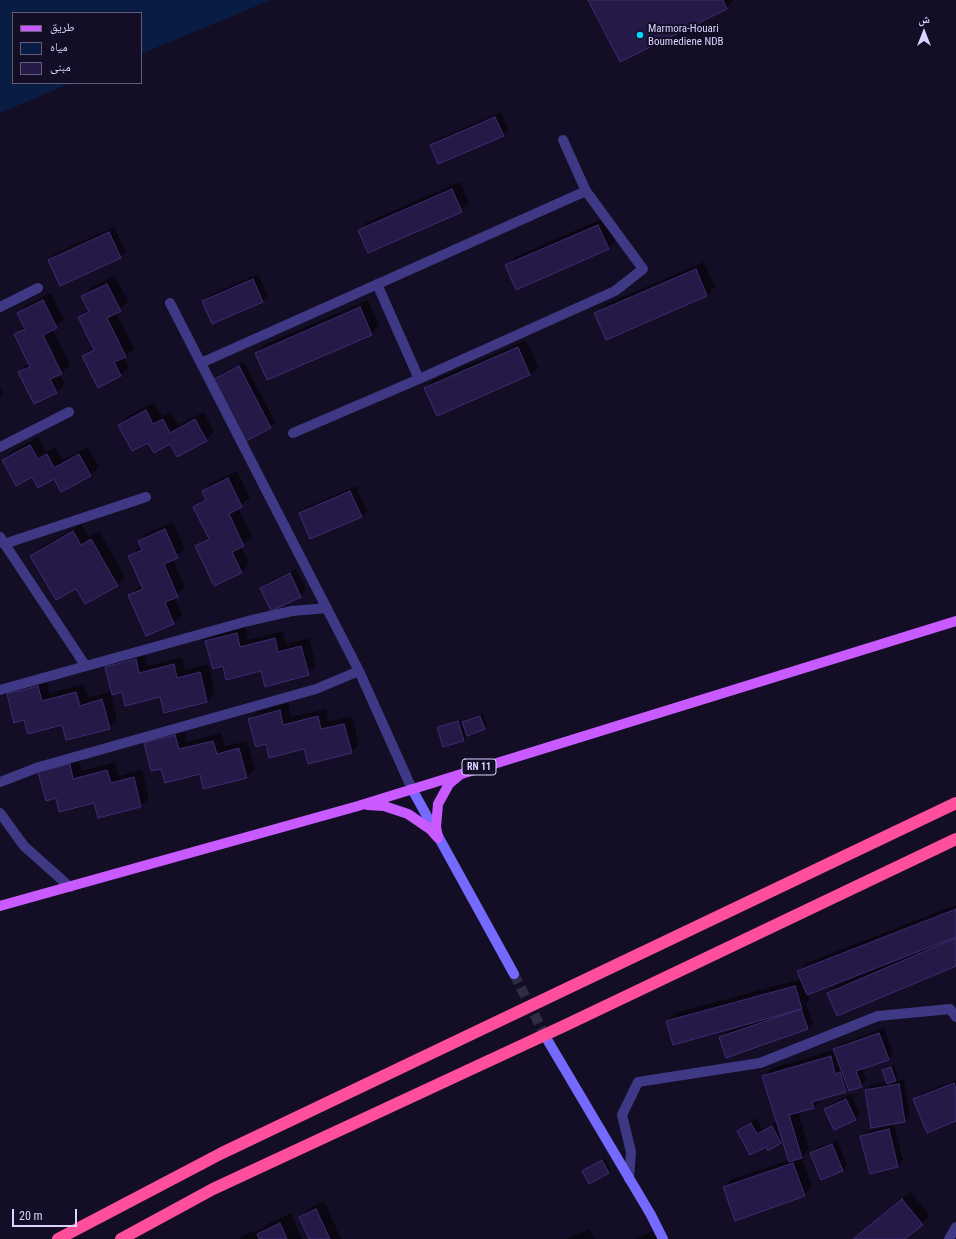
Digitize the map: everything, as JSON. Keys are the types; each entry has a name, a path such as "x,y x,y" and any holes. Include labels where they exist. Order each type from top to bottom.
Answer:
{"highway":[{"path":"58,1239 222,1153 956,803"},
{"path":"121,1239 220,1185 559,1028 956,839"}],"main road":[{"name":"RN 11","path":"0,906 358,806 956,621"},
{"path":"438,838 436,815 442,793 454,780 468,771"},
{"path":"412,789 514,974"},
{"path":"358,806 384,806 408,814 430,829 438,838"},
{"path":"545,1036 663,1239"}],"street":[{"path":"293,433 419,379 615,291 643,269 586,191 563,140"},
{"path":"201,363 586,191"},
{"path":"377,284 419,379"},
{"path":"0,307 38,288"},
{"path":"170,302 359,670 412,789"},
{"path":"0,447 69,412"},
{"path":"85,665 2,541 146,497"},
{"path":"0,690 85,665 292,611 327,608"},
{"path":"0,782 39,767 316,689 359,670"},
{"path":"0,813 24,846 70,887"},
{"path":"629,1179 631,1152 622,1115 638,1082 760,1063 878,1016 950,1009 956,1017"},
{"path":"949,1239 956,1227"}],"water":[{"path":"0,0 271,0 142,54 142,12 12,12 12,84 69,84 0,113"}],"building":[{"name":"Marmora-Houari Boumediene NDB","path":"588,0 723,0 727,9 620,62"},
{"path":"495,117 504,136 438,164 430,145"},
{"path":"452,189 462,212 368,253 358,230"},
{"path":"598,225 609,249 516,290 505,265"},
{"path":"109,232 121,258 60,286 48,260"},
{"path":"696,269 707,296 606,340 594,313"},
{"path":"253,279 263,302 212,324 202,301"},
{"path":"107,284 121,311 107,318 126,357 114,362 121,376 98,388 82,356 94,350 78,317 89,312 81,296"},
{"path":"43,300 57,328 43,335 62,374 50,379 57,393 34,404 18,372 30,367 14,334 25,329 17,313"},
{"path":"360,307 372,335 267,380 255,353"},
{"path":"518,347 530,375 437,416 424,388"},
{"path":"239,366 271,428 244,442 212,380"},
{"path":"146,410 153,424 163,419 170,433 195,419 207,441 177,457 170,444 154,453 148,443 132,451 118,425"},
{"path":"30,445 38,459 47,454 54,468 79,454 91,476 61,492 54,479 38,488 32,477 16,486 2,460"},
{"path":"228,478 242,507 229,514 244,546 232,552 242,573 214,586 195,546 209,539 193,507 206,500 202,491"},
{"path":"350,491 362,517 310,539 299,513"},
{"path":"165,529 178,558 164,564 178,597 165,602 174,624 146,636 128,595 143,589 128,556 142,550 138,541"},
{"path":"73,531 81,545 91,539 118,586 85,604 76,589 56,600 30,556"},
{"path":"290,573 301,597 271,611 260,588"},
{"path":"237,633 240,647 275,638 278,652 301,646 309,675 265,687 261,671 226,680 223,666 213,669 205,641"},
{"path":"136,659 139,673 174,664 177,678 200,672 207,702 164,713 160,697 125,706 122,692 112,695 105,667"},
{"path":"38,686 42,701 76,692 80,706 102,699 110,729 66,740 62,725 28,734 24,720 14,723 7,694"},
{"path":"280,710 283,725 318,716 321,729 344,724 352,753 308,764 304,749 269,758 266,744 256,747 248,719"},
{"path":"480,716 485,729 467,736 462,722"},
{"path":"458,721 464,741 443,747 437,727"},
{"path":"175,735 179,749 213,741 217,754 239,748 247,778 203,789 200,774 165,783 161,769 151,771 144,743"},
{"path":"70,764 73,779 107,770 111,783 134,777 141,807 98,818 94,803 59,812 56,798 46,801 38,772"},
{"path":"956,909 956,937 807,995 797,971"},
{"path":"956,938 956,966 837,1016 827,993"},
{"path":"795,986 802,1009 673,1045 666,1021"},
{"path":"801,1009 808,1029 726,1058 719,1037"},
{"path":"879,1033 889,1060 856,1071 862,1087 849,1091 833,1049"},
{"path":"831,1056 835,1074 840,1072 846,1092 812,1102 814,1108 789,1115 802,1158 789,1162 762,1076"},
{"path":"891,1067 896,1081 887,1084 882,1070"},
{"path":"954,1083 956,1089 956,1121 927,1133 913,1099"},
{"path":"899,1084 905,1122 871,1128 865,1090"},
{"path":"846,1099 856,1120 834,1130 824,1109"},
{"path":"751,1123 757,1134 772,1126 781,1143 768,1151 766,1147 750,1155 737,1131"},
{"path":"889,1129 898,1167 870,1174 860,1136"},
{"path":"832,1144 843,1171 821,1180 810,1153"},
{"path":"602,1160 609,1173 589,1184 582,1171"},
{"path":"793,1163 805,1196 735,1221 723,1187"},
{"path":"902,1199 923,1225 905,1239 853,1239"},
{"path":"316,1209 330,1239 309,1239 299,1217"},
{"path":"280,1223 287,1239 259,1239 257,1234"}],"tunnel":[{"path":"514,974 545,1036"}],"place":[{"name":"Marmora-Houari Boumediene NDB","path":"640,35"}]}
